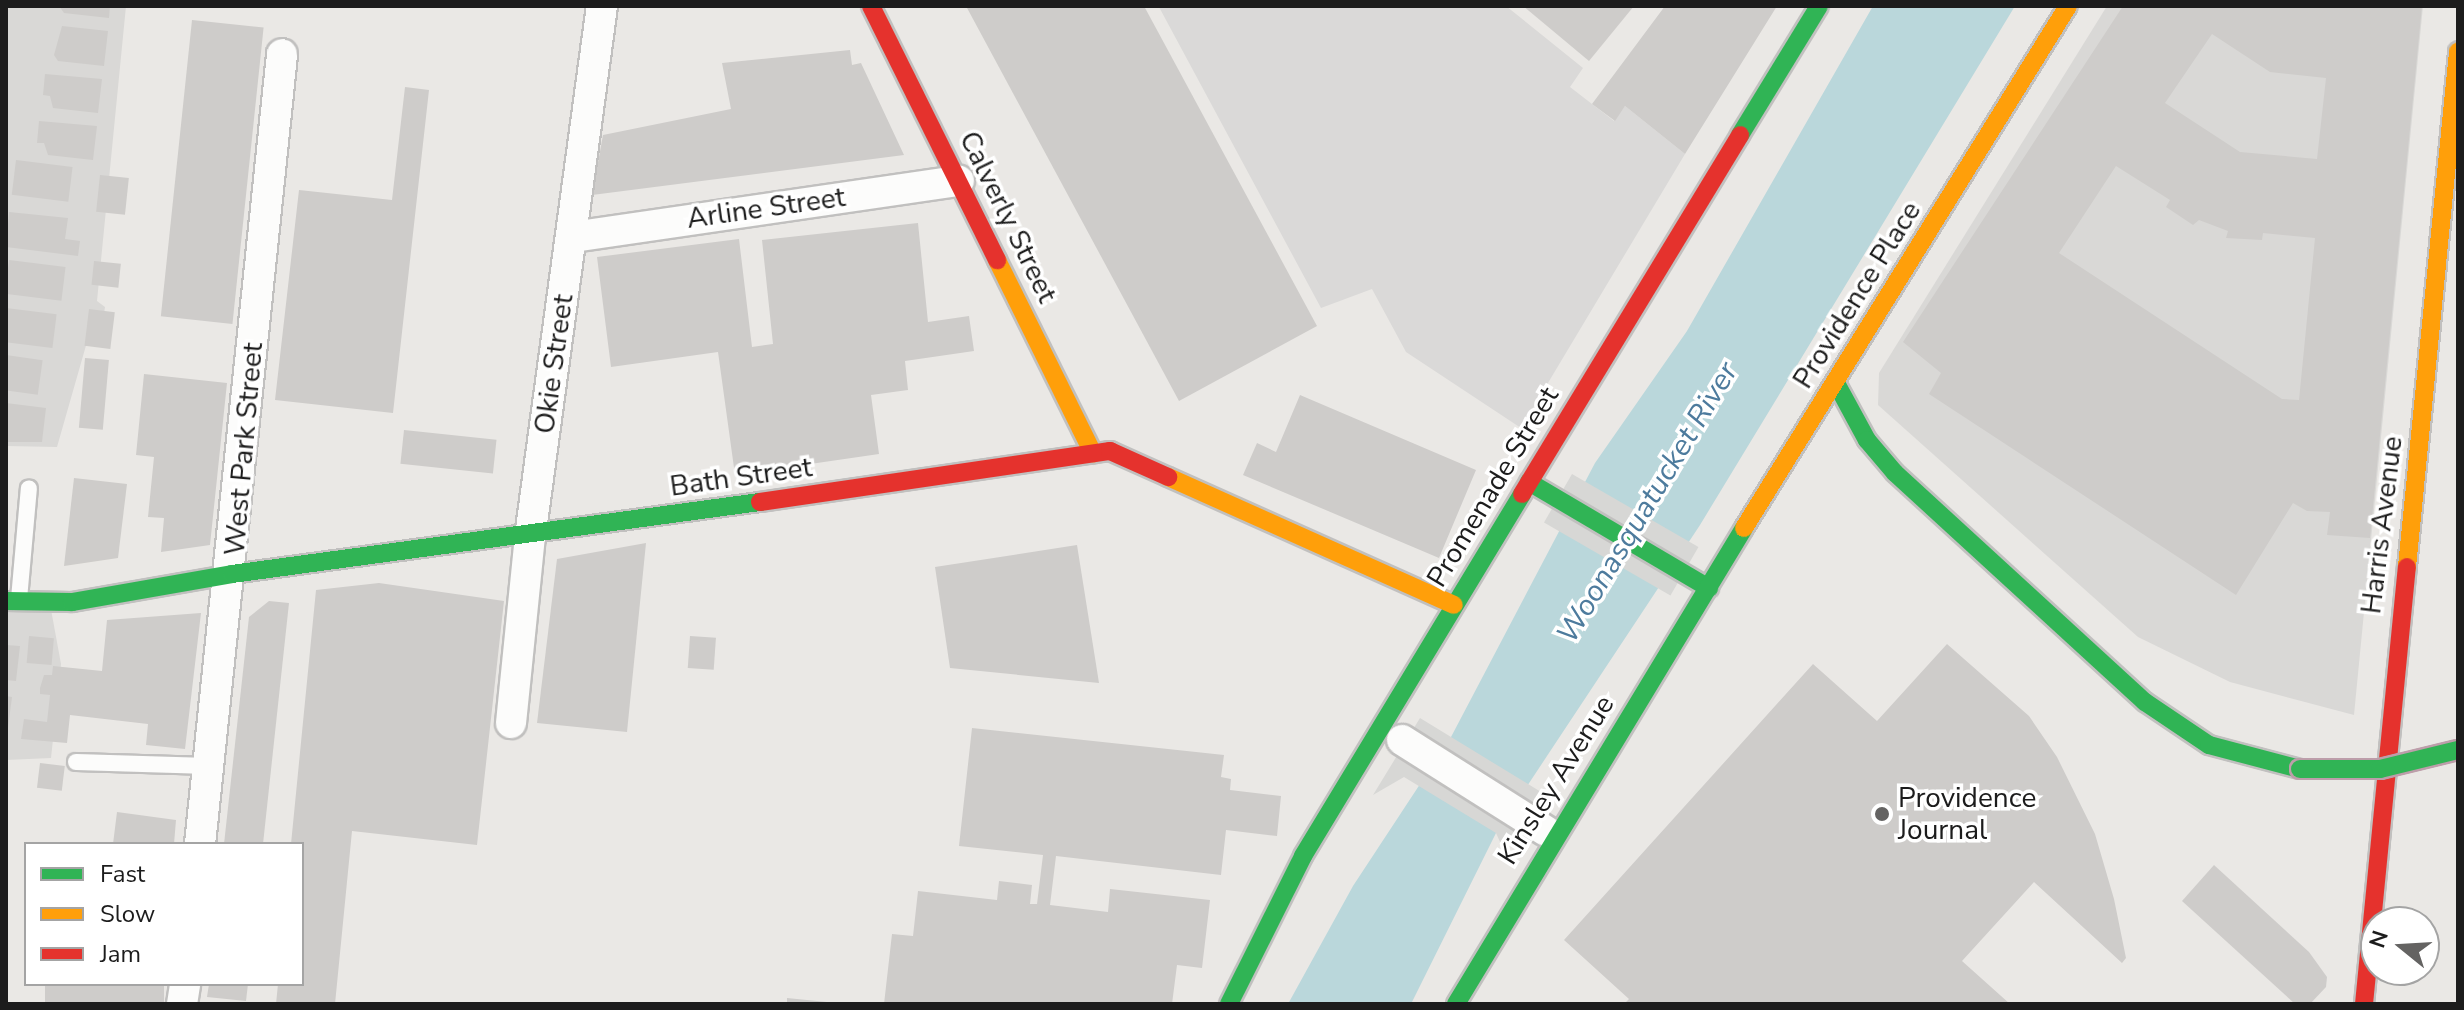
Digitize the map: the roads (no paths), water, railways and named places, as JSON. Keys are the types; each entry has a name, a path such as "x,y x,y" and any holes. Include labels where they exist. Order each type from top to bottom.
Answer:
{"main road":[{"name":"Calverly Street","path":"871,6 1093,453"},
{"name":"Promenade Street","path":"1229,1004 1303,856 1819,6"},
{"name":"Providence Place","path":"1709,588 2068,6"},
{"name":"Harris Avenue","path":"2364,1004 2458,52"},
{"path":"1836,383 1867,440 1895,473 2145,702 2209,745 2300,769 2380,769 2458,750"},
{"name":"Bath Street","path":"12,600 72,602 232,574 530,537 1110,451 1454,605"},
{"path":"1529,482 1709,588"},
{"name":"Kinsley Avenue","path":"1456,1004 1547,846 1709,588"}],"street":[{"name":"Okie Street","path":"511,723 530,537 602,6"},
{"name":"West Park Street","path":"200,842 232,574 282,54"},
{"name":"Arline Street","path":"573,237 959,181"},
{"path":"1409,745 1535,825"}],"lane":[{"path":"12,600 29,488"},
{"path":"76,762 209,766"}],"water":[{"name":"Woonasquatucket River","path":"1873,6 2015,6 1700,525 1496,833 1411,1004 1288,1004 1353,886 1451,737 1595,463 1687,331"}],"place":[{"name":"Providence Journal","path":"1882,814"}]}
